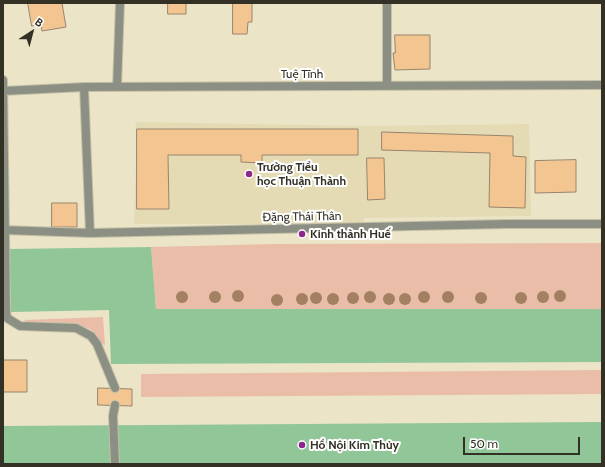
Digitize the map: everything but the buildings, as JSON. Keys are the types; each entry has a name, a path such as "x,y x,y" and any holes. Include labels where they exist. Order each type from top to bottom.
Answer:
{"street":[{"path":"116,87 120,3"},
{"path":"387,3 387,86"},
{"path":"3,80 4,257 7,318 20,326 76,328 91,336 97,344 115,388"},
{"name":"Tuệ Tĩnh","path":"3,90 84,87 602,85"},
{"path":"84,87 90,233"},
{"name":"Đặng Thái Thân","path":"4,230 90,233 507,224 602,224"},
{"path":"115,405 113,416 115,464"}],"shaded area":[{"path":"135,122 362,126 529,124 531,216 364,218 364,224 134,224 137,129"},
{"path":"602,243 602,309 156,309 151,247 275,244"},
{"path":"151,247 156,309 602,309 602,362 111,364 109,310 11,312 9,249"},
{"path":"103,317 105,345 93,331 88,328 72,325 28,323 24,320"},
{"path":"602,370 602,394 141,397 141,374"},
{"name":"Hồ Nội Kim Thủy","path":"602,422 602,464 3,464 3,426"}],"place":[{"name":"Trường Tiểu học Thuận Thành","path":"249,174"},
{"name":"Kinh thành Huế","path":"302,234"},
{"name":"Hồ Nội Kim Thủy","path":"302,445"}]}
